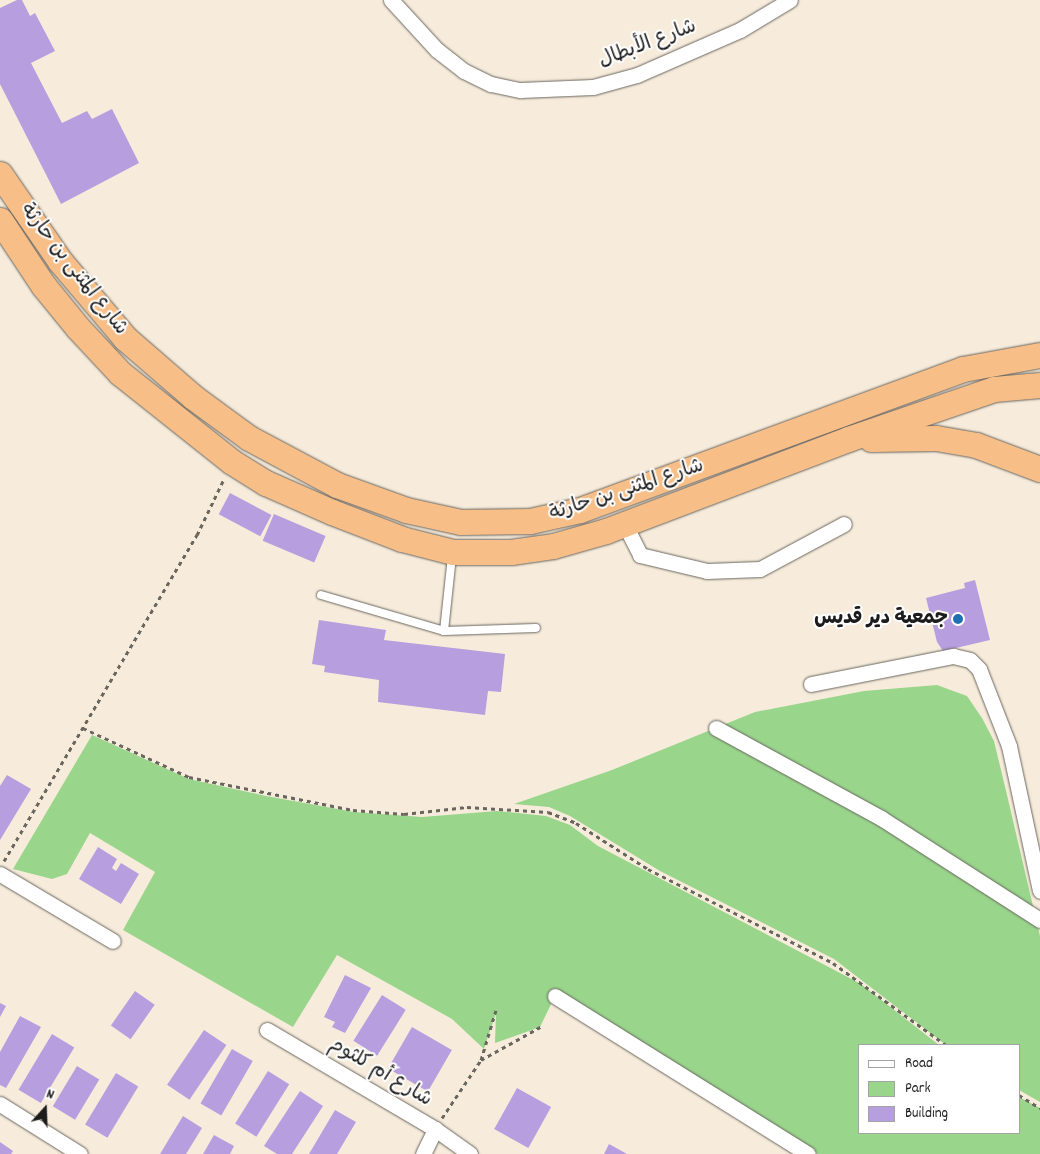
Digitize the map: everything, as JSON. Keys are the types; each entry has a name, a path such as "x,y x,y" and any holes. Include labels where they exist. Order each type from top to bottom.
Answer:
{"highway":[{"name":"شارع المثنى بن حارثة","path":"0,174 60,260 125,338 193,397 249,438 337,485 406,510 461,522 530,521 580,510 963,369 1040,355"},
{"name":"شارع المثنى بن حارثة","path":"0,220 43,285 78,328 120,372 232,462 266,483 332,512 402,539 453,552 511,552 553,546 624,523 848,439 994,390 1040,385"},
{"path":"848,439 936,438 976,445 1040,469"}],"street":[{"name":"شارع الأبطال","path":"392,0 437,50 464,71 491,84 520,90 592,87 637,75 740,30 790,0"},
{"path":"624,523 640,554 707,571 760,569 844,524"},
{"path":"810,684 953,656 970,660 979,669 1009,746 1040,891"},
{"path":"716,728 881,818 1040,920"},
{"path":"1,874 113,941"},
{"path":"555,996 808,1154"},
{"name":"شارع أم كلثوم","path":"267,1030 435,1128 470,1154"},
{"path":"0,1104 80,1154"},
{"path":"423,1154 435,1128"}],"lane":[{"path":"444,631 453,552"},
{"path":"321,595 444,631 536,628"}],"path":[{"path":"1,874 83,728 197,535 232,462"},
{"path":"83,728 189,777 354,810 404,814 467,807 548,812 576,824 648,869 833,963 945,1044"},
{"path":"435,1128 481,1060 496,1010"},
{"path":"481,1060 540,1027"},
{"path":"1020,1096 1040,1108"}],"green space":[{"path":"937,685 967,696 982,718 994,741 1040,936 1040,1102 1020,1091 1020,1044 945,1044 834,959 660,871 570,816 549,807 514,804 612,770 755,712 864,691"},
{"path":"92,735 189,779 266,796 354,812 422,817 497,811 546,816 570,825 598,846 861,984 938,1044 858,1044 858,1134 1020,1134 1020,1098 1040,1108 1040,1154 818,1154 664,1057 555,996 540,1027 495,1043 496,1013 484,1049 452,1019 337,955 293,1027 123,930 155,872 90,833 67,874 52,879 13,869"}],"building":[{"path":"17,0 22,0 30,16 35,13 55,51 31,63 62,123 87,111 92,119 112,109 139,163 61,204 0,84 0,8"},
{"path":"230,493 271,515 260,536 219,514"},
{"path":"274,514 326,536 314,563 263,541"},
{"name":"جمعية دير قديس","path":"975,580 990,640 943,651 937,642 926,598 965,588 964,583"},
{"path":"319,620 386,630 384,640 505,654 501,692 488,691 485,715 378,702 379,680 324,672 325,666 312,664"},
{"path":"7,775 31,789 0,840 0,786"},
{"path":"98,847 117,859 112,868 116,871 121,863 139,874 121,904 79,879"},
{"path":"345,975 371,988 345,1033 332,1027 335,1022 324,1017"},
{"path":"135,991 155,1005 131,1039 111,1025"},
{"path":"382,995 406,1010 377,1056 353,1041"},
{"path":"0,1003 6,1006 0,1017"},
{"path":"20,1016 41,1027 6,1088 0,1085 0,1052"},
{"path":"412,1027 452,1050 428,1092 388,1069"},
{"path":"204,1030 226,1045 189,1100 167,1085"},
{"path":"52,1034 74,1047 41,1103 19,1090"},
{"path":"232,1049 253,1061 221,1116 200,1104"},
{"path":"77,1066 99,1079 75,1120 53,1106"},
{"path":"268,1071 289,1084 256,1137 235,1124"},
{"path":"116,1073 138,1086 107,1138 85,1124"},
{"path":"517,1088 551,1107 528,1148 494,1129"},
{"path":"300,1091 323,1106 292,1154 277,1154 264,1146"},
{"path":"335,1110 356,1122 337,1154 309,1154"},
{"path":"183,1116 202,1128 186,1154 160,1154"},
{"path":"214,1135 234,1146 230,1154 203,1154"},
{"path":"0,1142 13,1151 11,1154 0,1154"},
{"path":"609,1144 627,1154 604,1154"}],"place":[{"name":"جمعية دير قديس","path":"958,619"}]}
